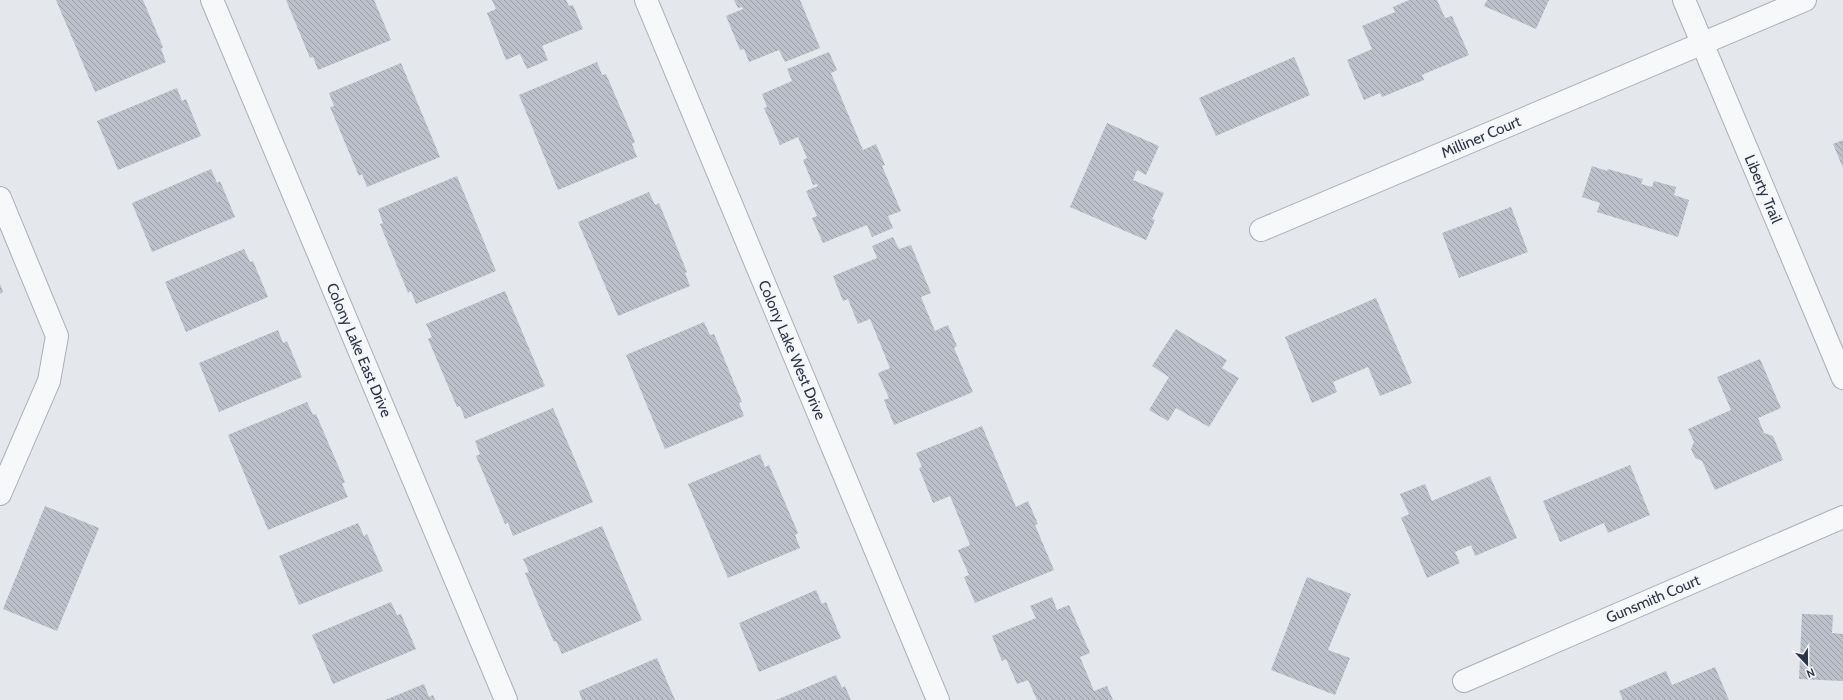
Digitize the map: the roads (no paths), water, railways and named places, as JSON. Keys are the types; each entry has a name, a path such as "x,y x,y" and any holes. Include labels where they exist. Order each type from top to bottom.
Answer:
{"street":[{"name":"Colony Lake East Drive","path":"212,0 506,700"},
{"name":"Colony Lake West Drive","path":"646,0 938,700"},
{"name":"Liberty Trail","path":"1684,0 1843,378"},
{"name":"Milliner Court","path":"1261,230 1805,0"},
{"path":"0,198 57,336 49,380 0,494"},
{"name":"Gunsmith Court","path":"1464,681 1843,517"}]}
